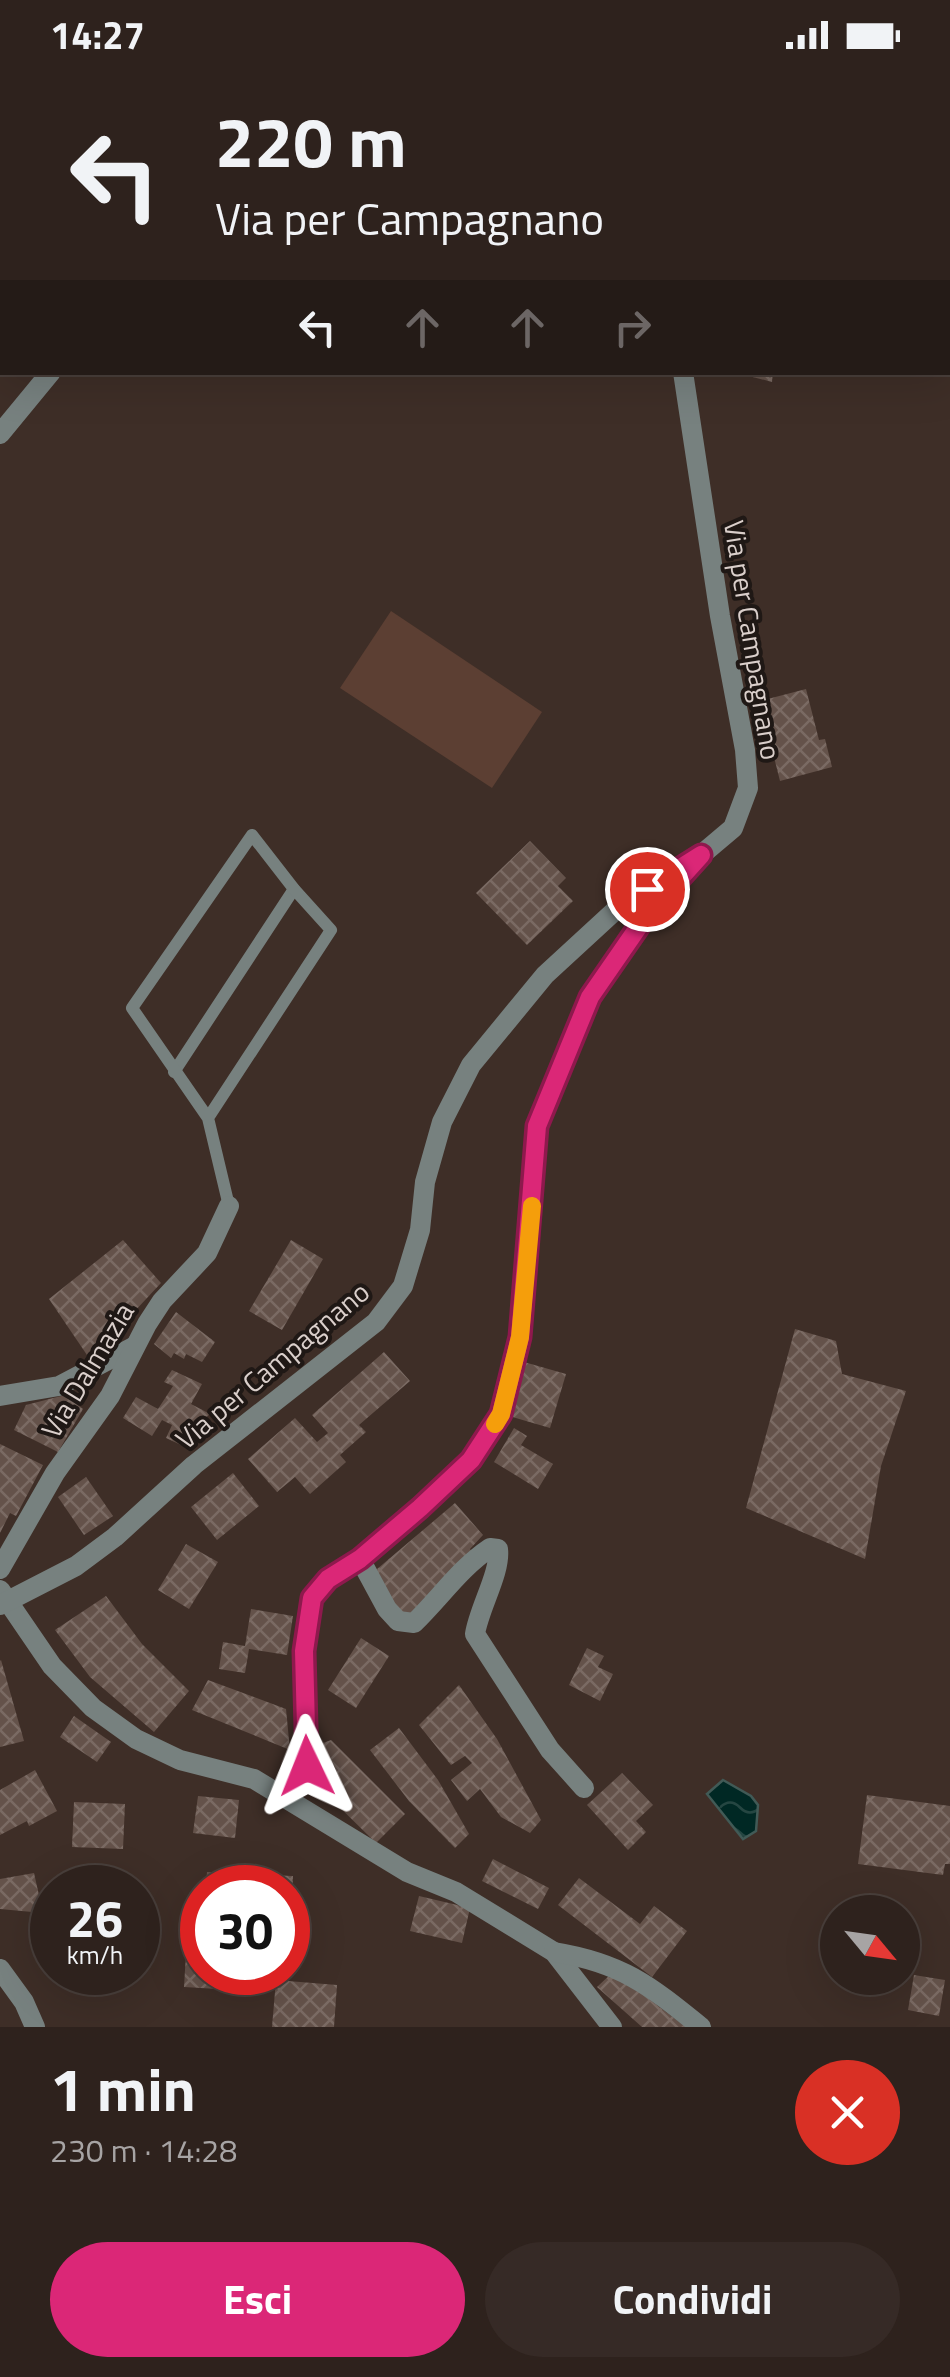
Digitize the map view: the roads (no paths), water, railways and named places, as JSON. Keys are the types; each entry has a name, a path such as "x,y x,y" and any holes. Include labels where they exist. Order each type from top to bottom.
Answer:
{"street":[{"path":"0,434 49,375"},
{"name":"Via per Campagnano","path":"3,1598 89,1557 194,1465 376,1322 404,1286 420,1230 425,1182 442,1122 470,1065 545,975 620,906 701,855 733,828 748,788 745,750 720,616 684,375"},
{"path":"288,1798 307,1766 304,1651 312,1598 328,1579 360,1559 471,1460 501,1414 520,1337 537,1126 590,997 646,916 701,855"},
{"name":"Via Dalmazia","path":"0,1569 56,1473 110,1396 162,1301 207,1253 230,1206"},
{"path":"0,1396 59,1386 135,1346"},
{"path":"360,1559 386,1609 398,1621 414,1623 470,1561 490,1548 498,1550 499,1559 478,1612 475,1634 550,1750 584,1788"},
{"path":"3,1598 52,1666 93,1708 136,1739 180,1760 254,1779 407,1872 456,1892 554,1952 621,1969 652,1988 700,2027"},
{"path":"554,1952 612,2027"},
{"path":"0,1969 24,2002 34,2027"}],"lane":[{"path":"208,1118 331,930 252,835 132,1008 208,1118 230,1206"},
{"path":"174,1072 294,889"}],"water":[{"path":"723,1780 751,1796 758,1805 756,1831 743,1839 707,1794"}]}
